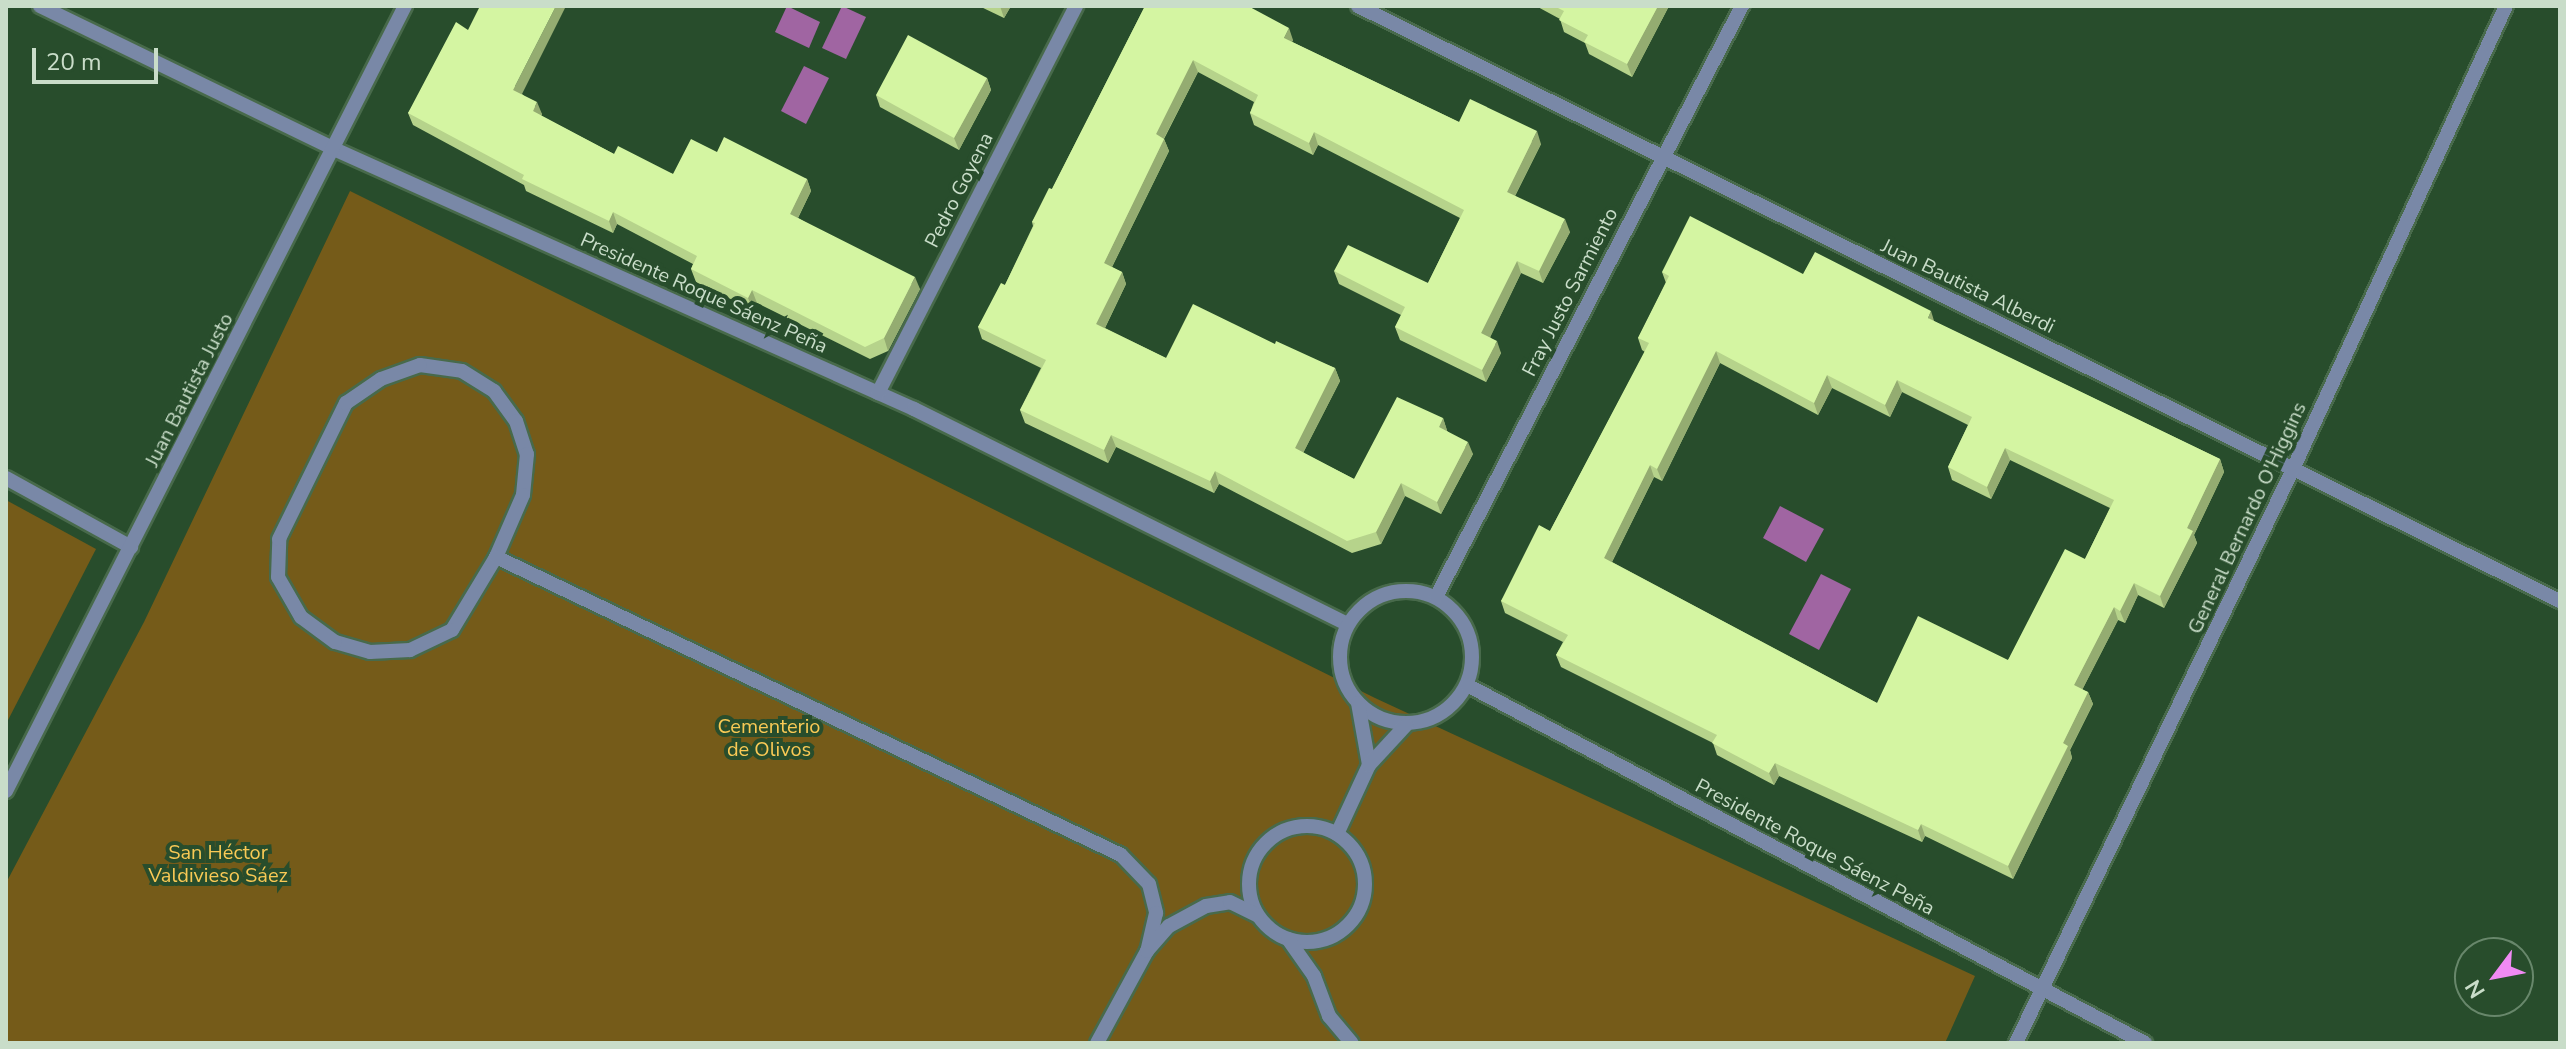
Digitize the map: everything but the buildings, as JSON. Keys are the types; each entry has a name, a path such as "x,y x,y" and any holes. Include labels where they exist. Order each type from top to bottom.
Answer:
{"street":[{"name":"Presidente Roque Sáenz Peña","path":"40,6 334,149 878,393 1347,624"},
{"name":"Juan Bautista Justo","path":"6,791 405,6"},
{"name":"Pedro Goyena","path":"878,393 1076,6"},
{"name":"Juan Bautista Alberdi","path":"1358,6 2560,601"},
{"name":"Fray Justo Sarmiento","path":"1436,597 1742,6"},
{"name":"General Bernardo O'Higgins","path":"2016,1043 2293,469 2506,6"},
{"path":"420,365 462,371 494,391 516,421 527,454 523,495 496,557 452,630 410,650 370,652 335,642 301,617 278,577 279,539 346,403 381,379 420,365"},
{"path":"6,478 131,547"},
{"path":"496,557 1121,855 1149,884 1156,913 1147,951"},
{"path":"1416,591 1436,597 1452,608 1465,625 1473,665 1467,685 1455,703 1438,716 1406,725 1374,716 1358,703 1345,685 1340,665 1340,644 1347,624 1360,608 1386,594 1416,591"},
{"name":"Presidente Roque Sáenz Peña","path":"1467,685 2043,992 2145,1043"},
{"path":"1358,703 1369,765"},
{"path":"1337,834 1369,765 1406,725"},
{"path":"1097,1043 1147,951 1169,926 1206,906 1230,902 1257,915 1270,929 1288,939 1315,941 1341,931 1363,901 1365,882 1353,847 1337,834 1321,827 1302,825 1283,830 1266,841 1254,857 1249,876 1250,896 1257,915"},
{"path":"1288,939 1314,976 1329,1016 1352,1043"}],"green space":[{"name":"Cementerio de Olivos","path":"350,191 1375,698 1975,976 1945,1043 6,1043 6,883 144,622"},
{"path":"6,500 96,549 6,724"}],"shaded area":[{"path":"787,6 820,22 809,48 775,32"},
{"path":"842,6 866,17 846,59 822,48"},
{"path":"804,66 829,78 806,124 781,111"},
{"path":"1780,506 1824,529 1806,562 1763,538"},
{"path":"1821,574 1851,589 1819,650 1789,634"}],"park label":[{"name":"San Héctor Valdivieso Sáez","path":"218,864"}]}
